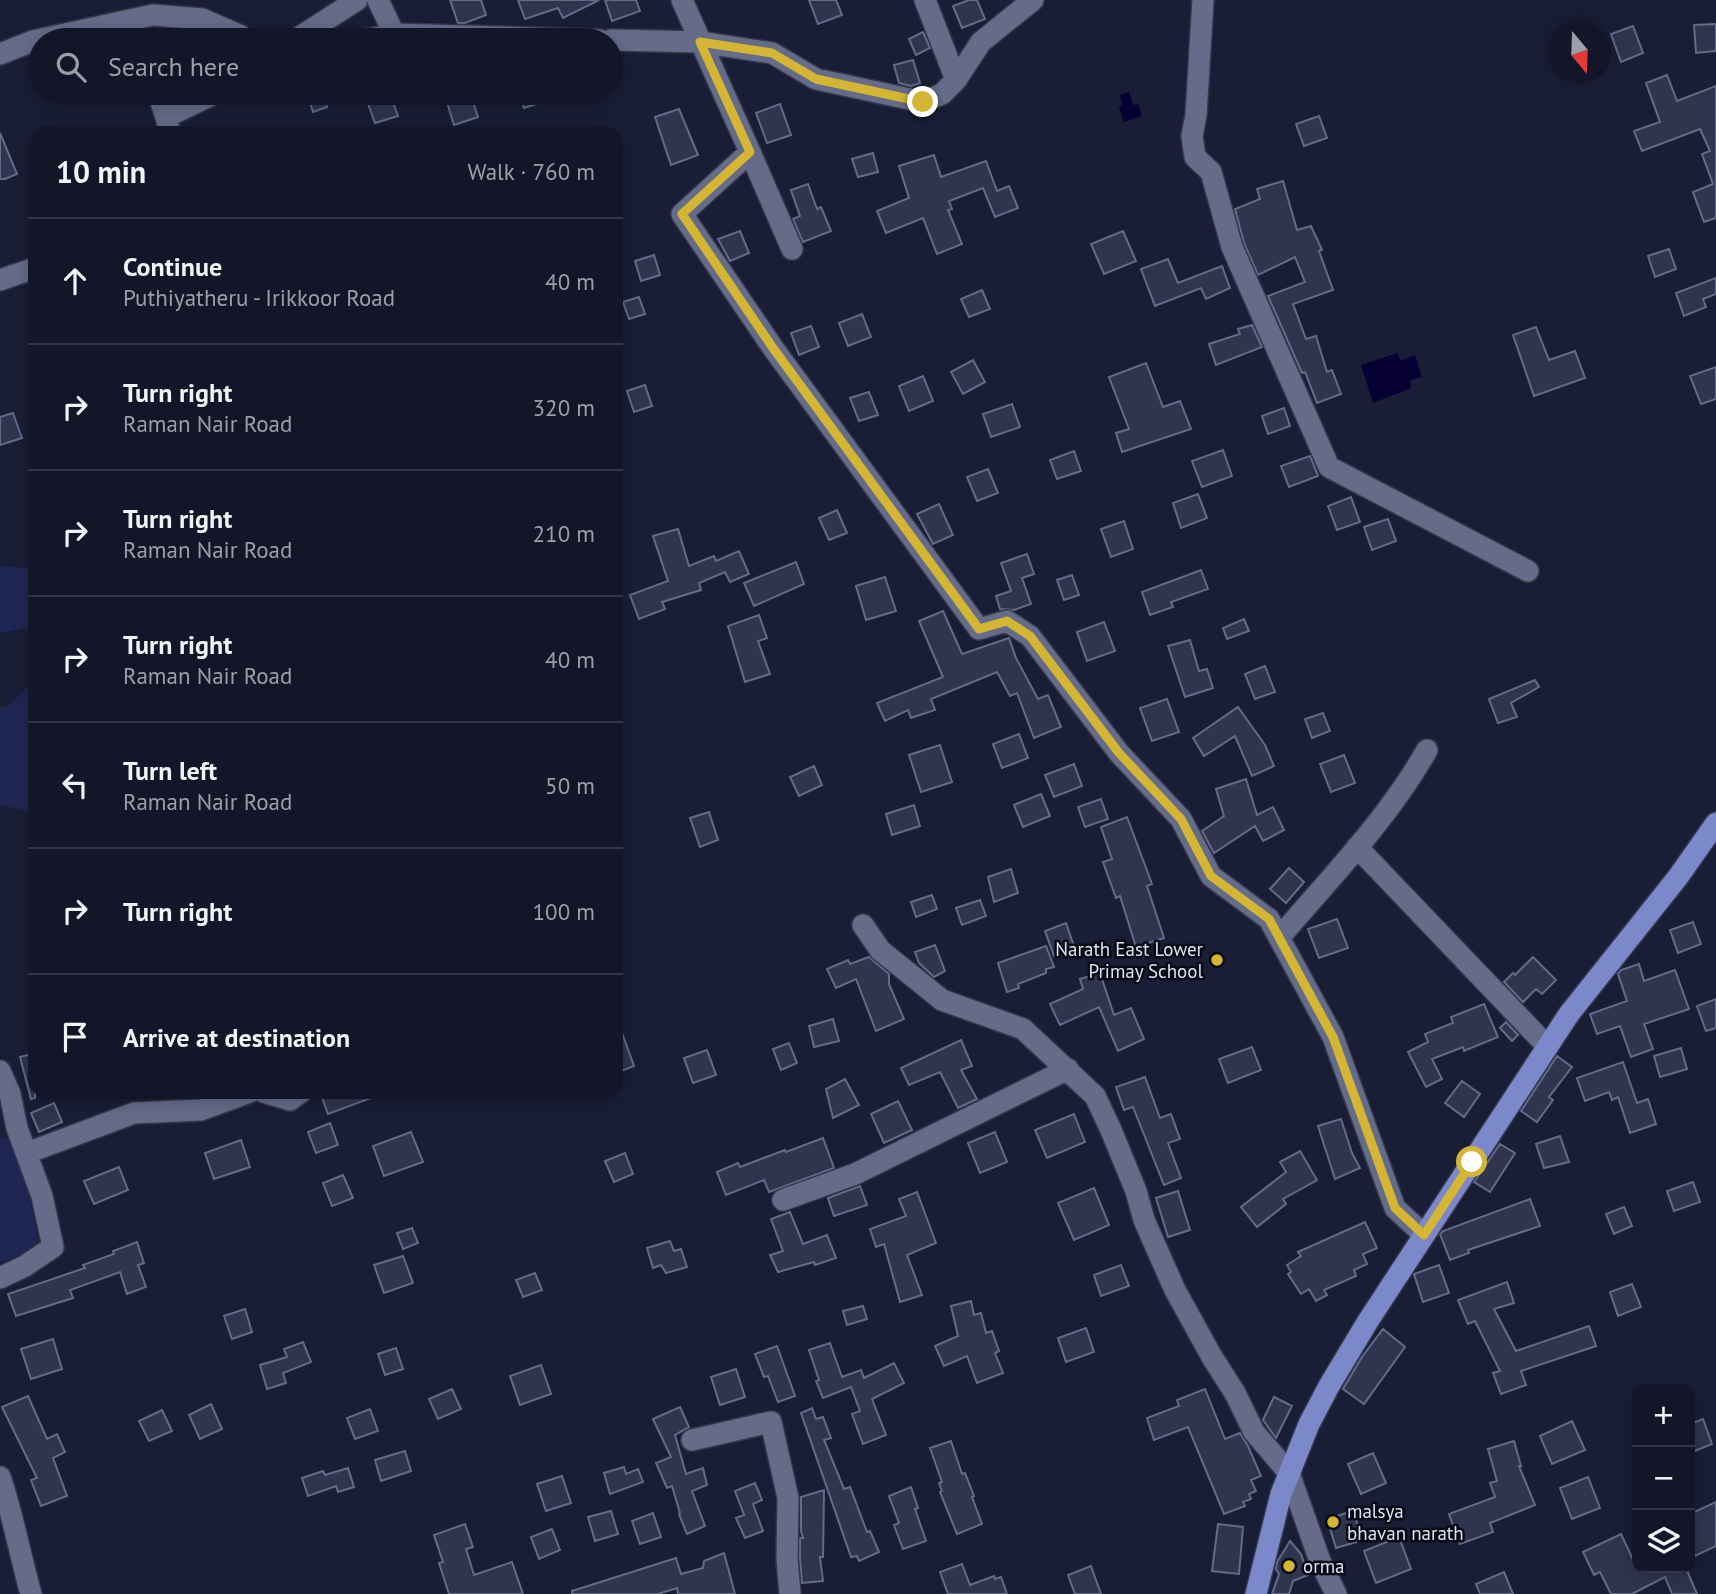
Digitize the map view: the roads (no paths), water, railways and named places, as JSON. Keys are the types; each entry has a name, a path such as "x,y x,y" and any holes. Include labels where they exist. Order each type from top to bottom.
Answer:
{"main road":[{"path":"1256,1594 1281,1494 1309,1424 1329,1386 1547,1046 1604,969 1678,877 1716,823"}],"street":[{"path":"314,28 357,0"},
{"path":"378,0 391,28"},
{"path":"682,0 792,250"},
{"path":"925,0 956,80"},
{"path":"623,40 700,42 772,53 816,79 923,102 942,94 956,80 981,42 1033,0"},
{"path":"1203,0 1196,115 1192,136 1195,157 1211,172 1231,247 1329,467 1528,571"},
{"path":"141,28 153,15 202,19 223,28"},
{"path":"0,54 28,43"},
{"path":"162,105 168,125 198,105"},
{"path":"750,152 682,214 773,348 979,629 1007,621 1030,636 1119,753 1181,819 1211,876 1269,919 1333,1037 1395,1208 1424,1235"},
{"path":"0,280 28,270"},
{"path":"1279,938 1357,847 1412,776 1427,750"},
{"path":"1357,847 1547,1046"},
{"path":"863,925 880,950 942,1000 1023,1029 1095,1096 1175,1290 1235,1393 1254,1432 1289,1474 1320,1561 1336,1594"},
{"path":"783,1200 855,1174 1068,1069"},
{"path":"0,1278 25,1266 53,1247 42,1196 2,1079"},
{"path":"27,1153 134,1114 201,1110 231,1099"},
{"path":"692,1440 771,1422 788,1498 787,1559 790,1594"},
{"path":"0,1477 11,1508 31,1594"}],"place":[{"name":"Narath East Lower Primay School","path":"1217,960"},
{"name":"malsya bhavan narath","path":"1333,1522"},
{"name":"orma","path":"1289,1566"}]}
